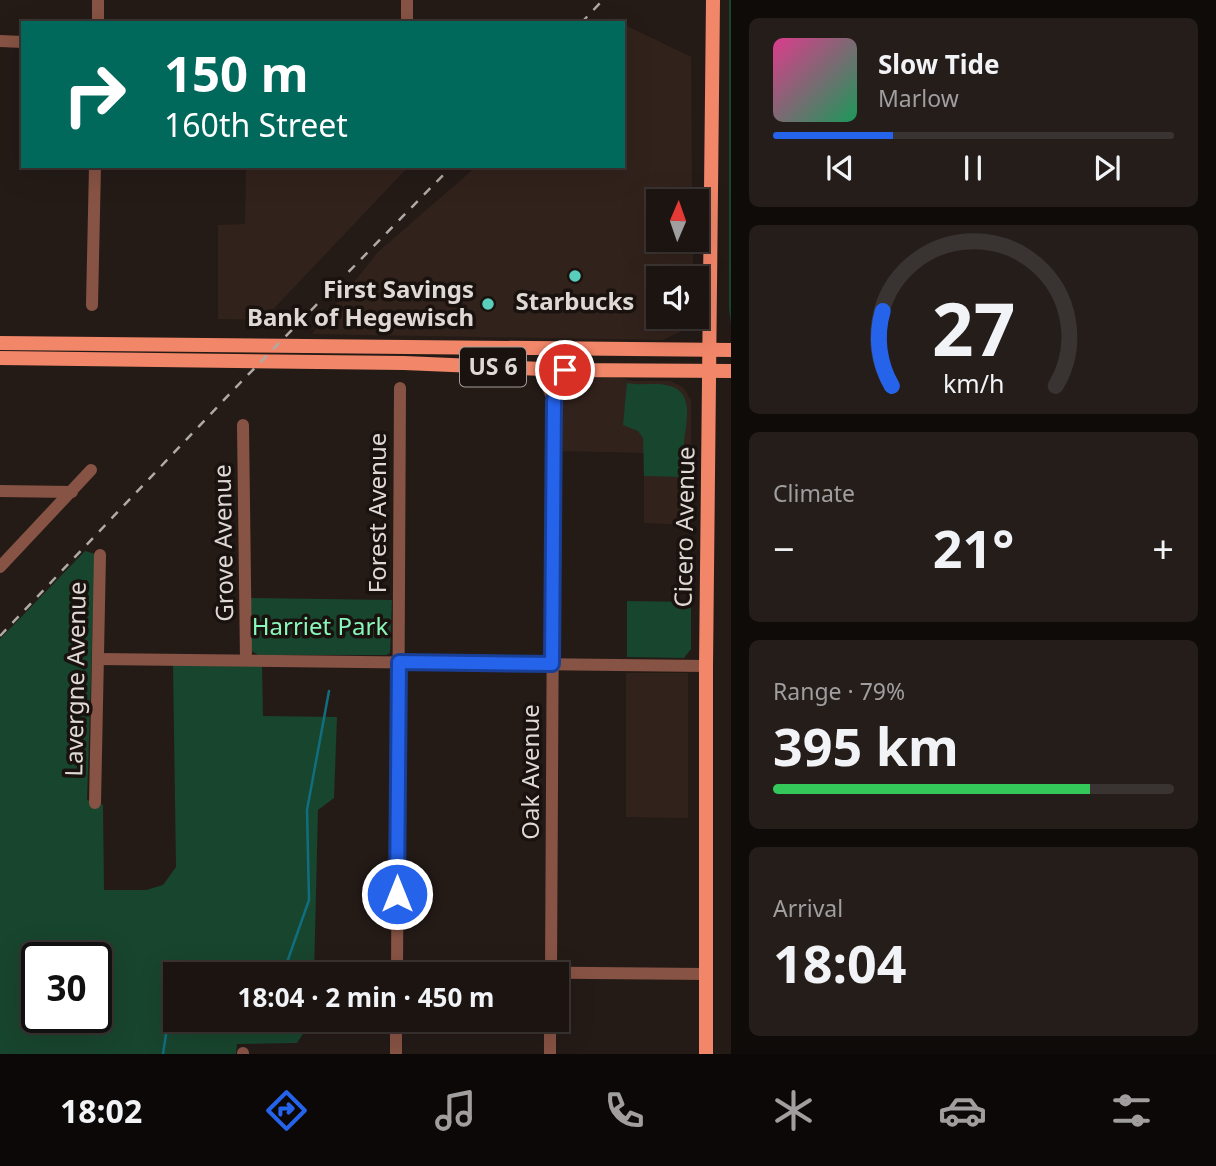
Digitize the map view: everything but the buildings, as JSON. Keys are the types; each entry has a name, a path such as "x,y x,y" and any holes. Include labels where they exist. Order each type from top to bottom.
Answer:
{"main road":[{"name":"Cicero Avenue","path":"706,1054 706,666 713,0"},
{"name":"US 6","path":"0,343 731,349"},
{"name":"US 6","path":"0,358 404,363 565,370 731,371"}],"street":[{"path":"98,0 98,21"},
{"path":"407,0 407,21"},
{"path":"0,41 21,42"},
{"path":"92,305 95,168"},
{"name":"Oak Avenue","path":"540,369 554,401"},
{"name":"Oak Avenue","path":"551,962 554,401 560,376 565,370"},
{"name":"Forest Avenue","path":"397,962 400,388"},
{"name":"Grove Avenue","path":"243,425 246,660"},
{"path":"0,567 91,470"},
{"path":"0,491 72,492"},
{"name":"Lavergne Avenue","path":"95,803 100,555"},
{"path":"98,659 706,666"},
{"path":"569,973 706,974"},
{"path":"396,1032 396,1054"},
{"path":"550,1032 550,1054"}],"shaded area":[{"path":"625,25 691,57 692,189 646,189 646,252 693,252 693,266 646,266 646,329 683,329 682,331 663,340 312,334 378,252 475,168 625,168"},
{"path":"246,168 407,168 263,320 218,319 218,225 245,224"},
{"path":"562,375 670,381 683,387 691,400 691,525 644,523 644,453 560,451"},
{"path":"626,673 688,673 688,818 626,817"}],"green space":[{"path":"729,0 731,0 731,324"},
{"path":"627,383 670,386 683,395 687,411 684,477 644,476 643,438 638,431 623,425"},
{"path":"85,551 95,554 87,800 103,805 104,890 146,890 163,885 176,867 173,665 262,666 263,716 337,717 334,798 318,810 314,962 163,962 163,1032 304,1032 297,1043 237,1044 236,1054 0,1054 0,639"},
{"name":"Harriet Park","path":"248,598 392,600 390,653 258,655 250,650"},
{"path":"627,601 691,602 691,649 684,658 627,657"}],"waterway":[{"path":"287,962 309,900 307,810 329,691"},
{"path":"163,1054 166,1032"}],"railway":[{"path":"583,21 603,0"},
{"path":"0,636 241,382 450,168"}],"place":[{"name":"Starbucks","path":"575,276"},
{"name":"First Savings Bank of Hegewisch","path":"488,304"}],"route":[{"path":"397,894 399,662 552,664 554,401 560,376 565,370"}]}
